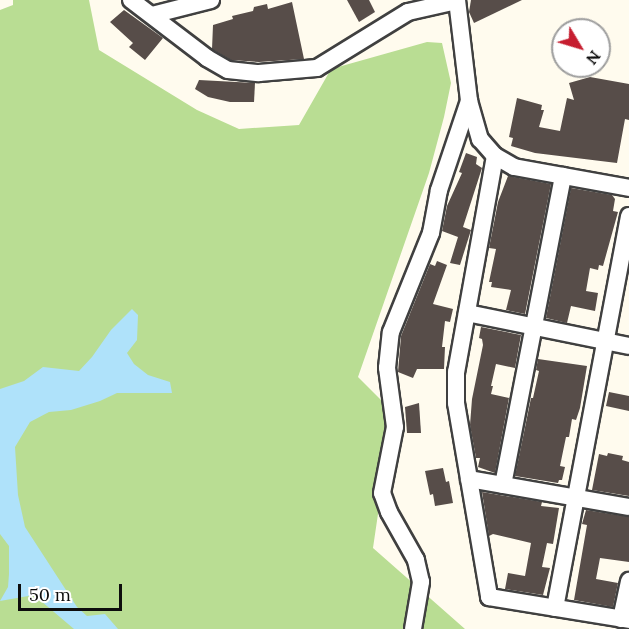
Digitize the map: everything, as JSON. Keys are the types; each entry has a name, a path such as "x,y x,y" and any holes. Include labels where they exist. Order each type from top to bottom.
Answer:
{"street":[{"path":"131,0 207,58 228,70 259,73 317,68 408,12 457,1 469,101 480,139 495,156 514,167 629,188"},
{"path":"152,15 212,0"},
{"path":"413,629 421,582 419,571 416,560 389,512 382,493 395,427 387,368 391,332 431,233 439,190 469,101"},
{"path":"495,156 456,372 456,393 489,597 625,619 629,581"},
{"path":"503,485 563,176"},
{"path":"555,609 629,216"},
{"path":"467,313 629,346"},
{"path":"469,478 629,507"}],"green space":[{"path":"13,0 89,0 99,50 197,110 239,129 299,125 331,69 427,42 442,43 451,83 444,117 429,173 358,377 393,412 373,548 465,629 0,629 0,10 13,5"}],"water":[{"path":"132,309 138,315 137,340 127,353 134,364 148,375 170,382 172,393 117,393 71,410 49,412 30,422 15,447 18,495 25,527 77,607 87,616 105,614 118,629 74,629 34,595 0,601 8,587 9,546 0,534 0,389 24,381 43,367 79,371 111,330"}],"building":[{"path":"347,0 369,0 375,12 359,22"},
{"path":"471,0 522,0 474,23 469,12"},
{"path":"292,2 304,59 259,62 231,60 212,49 213,25 233,19 232,16 253,11 254,7 267,4 268,9"},
{"path":"124,10 163,38 145,60 129,47 133,43 110,22"},
{"path":"596,78 629,84 629,120 625,119 617,163 535,153 511,146 513,138 509,137 517,98 542,105 541,110 544,110 539,127 560,131 567,98 574,100 569,83"},
{"path":"199,80 255,83 254,102 230,102 208,97 195,89"},
{"path":"466,153 477,157 476,164 482,168 463,227 471,230 460,265 450,263 458,237 442,231 447,206 462,173 459,172"},
{"path":"508,176 551,184 525,314 506,310 511,290 491,287 492,282 489,282 496,249 489,248 498,202"},
{"path":"571,188 612,195 615,199 613,211 618,212 603,266 599,265 598,270 590,268 586,291 598,293 595,311 571,306 567,323 546,318"},
{"path":"437,261 447,265 433,304 453,309 450,322 445,321 442,347 445,347 444,369 417,369 413,378 398,372 401,336 430,264 435,266"},
{"path":"481,327 521,335 515,368 496,364 491,386 493,386 491,394 509,398 495,473 478,467 480,458 476,458 470,425 472,399 483,345 482,339 479,338"},
{"path":"538,359 587,366 580,408 576,420 572,419 569,437 566,437 560,466 565,467 562,480 558,483 515,476 539,371 536,370"},
{"path":"609,392 629,396 629,411 606,406"},
{"path":"419,403 421,433 407,433 405,407"},
{"path":"608,453 623,456 622,460 629,462 629,496 592,490 599,454 607,456"},
{"path":"443,468 446,482 449,481 453,503 435,506 425,471"},
{"path":"482,492 542,502 541,506 559,508 553,544 547,543 542,567 550,568 543,595 505,589 508,573 525,576 531,543 493,534 489,536"},
{"path":"586,510 629,517 629,562 600,558 596,579 618,583 613,607 574,600 587,525 582,524"}]}
